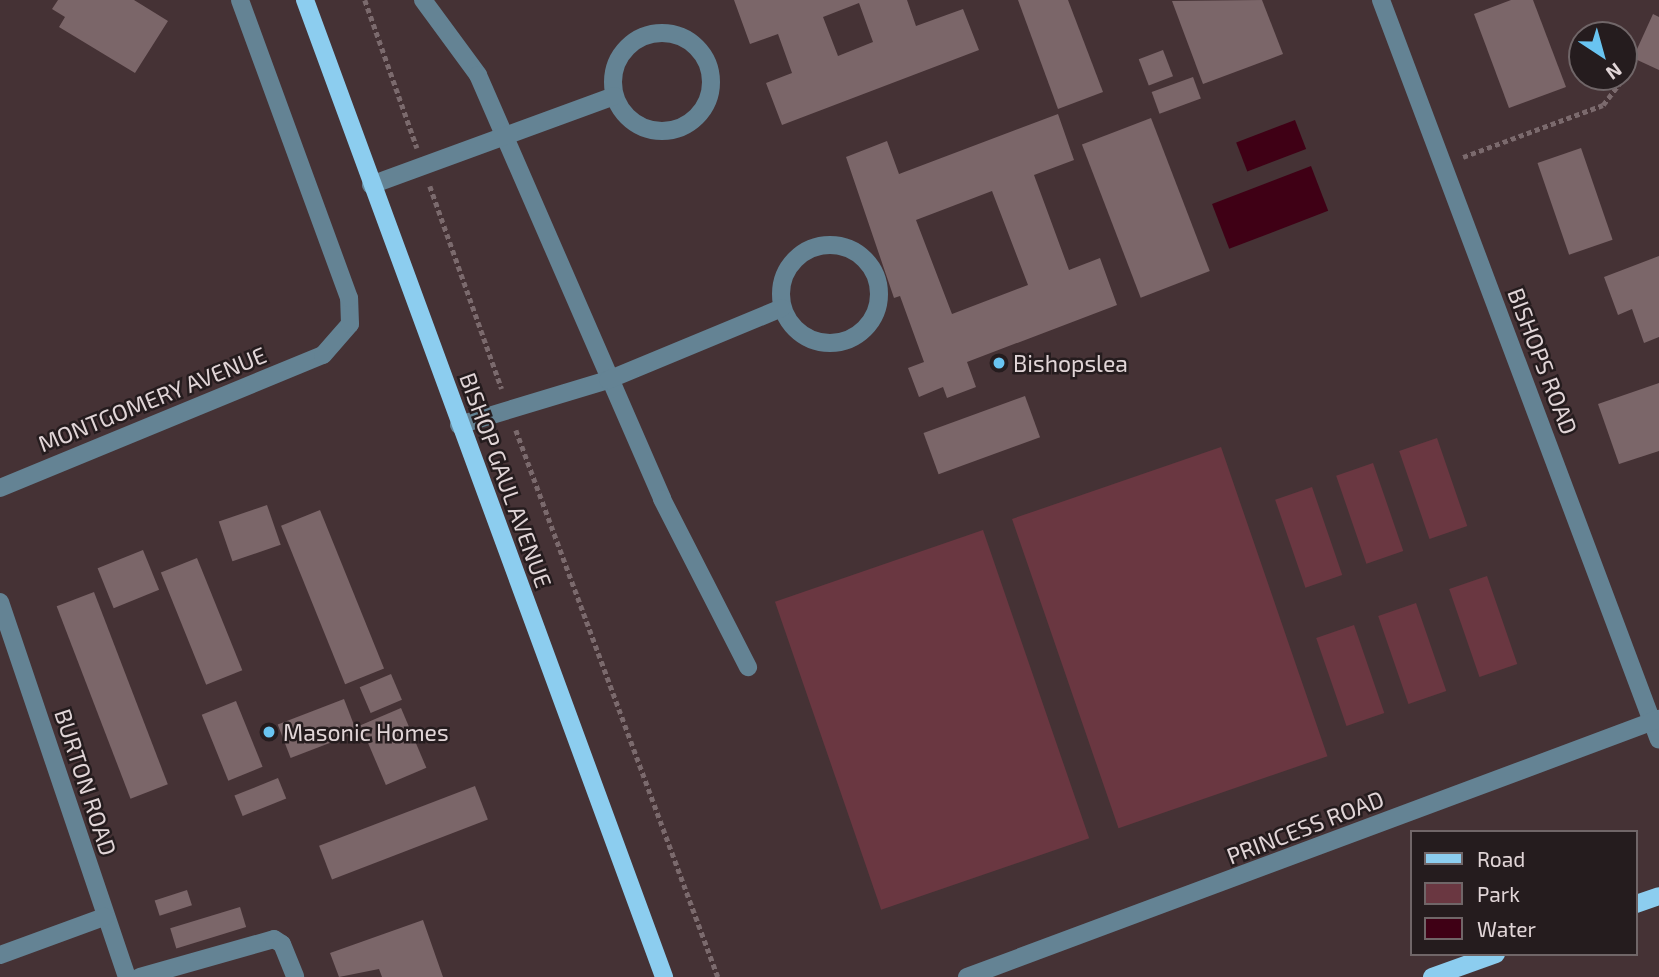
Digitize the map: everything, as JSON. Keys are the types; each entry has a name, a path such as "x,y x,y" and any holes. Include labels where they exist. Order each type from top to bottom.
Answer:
{"main road":[{"name":"BISHOP GAUL AVENUE","path":"305,0 664,977"},
{"path":"1638,903 1659,896"},
{"path":"1432,977 1490,956"}],"street":[{"name":"MONTGOMERY AVENUE","path":"0,488 323,355 350,324 349,298 240,0"},
{"path":"423,0 478,75 501,138 608,380 748,667"},
{"name":"BISHOPS ROAD","path":"1381,0 1655,720 1659,740"},
{"path":"648,34 685,39 710,67 711,93 698,116 676,130 639,124 614,96 613,71 626,48 648,34"},
{"path":"371,185 614,96"},
{"path":"815,246 853,251 878,279 878,305 866,328 844,341 818,342 795,330 782,308 781,283 793,260 815,246"},
{"path":"459,425 608,380 782,308"},
{"name":"BURTON ROAD","path":"0,602 104,917 127,977"},
{"name":"PRINCESS ROAD","path":"967,977 1655,720"},
{"path":"0,955 104,917"},
{"path":"140,977 274,939 282,944 295,977"}],"path":[{"path":"365,0 509,410 718,977"},
{"path":"1443,164 1603,105 1614,91"}],"green space":[{"path":"1437,438 1467,526 1429,539 1399,451"},
{"path":"1221,447 1327,756 1119,828 1012,519"},
{"path":"1373,463 1403,551 1366,564 1336,476"},
{"path":"1312,487 1342,575 1305,588 1275,500"},
{"path":"983,530 1089,838 881,910 775,602"},
{"path":"1487,576 1517,664 1479,677 1449,589"},
{"path":"1416,603 1446,691 1408,704 1378,616"},
{"path":"1354,625 1384,713 1346,726 1316,638"}],"water":[{"path":"1295,120 1306,149 1247,172 1236,143"},
{"path":"1311,166 1328,211 1229,249 1212,204"}],"building":[{"path":"58,0 134,0 168,21 135,73 59,27 65,17 52,9"},
{"path":"734,0 907,0 916,26 963,9 979,50 782,125 766,83 792,73 778,34 750,44","holes":["859,3 873,42 838,56 823,17"]},
{"path":"1018,0 1068,0 1103,92 1058,109"},
{"path":"1262,0 1283,54 1203,84 1172,1"},
{"path":"1511,0 1533,0 1566,87 1509,108 1474,14"},
{"path":"1653,14 1659,17 1659,70 1638,60 1638,47"},
{"path":"1163,50 1173,76 1149,85 1139,59"},
{"path":"1193,77 1201,99 1160,114 1152,92"},
{"path":"1058,114 1074,160 1034,175 1069,270 1100,258 1117,305 967,362 976,387 947,398 943,387 919,397 908,368 924,362 900,296 894,298 846,157 887,141 899,174","holes":["992,191 1028,285 952,314 916,220"]},
{"path":"1151,118 1210,271 1141,298 1082,145"},
{"path":"1581,148 1613,240 1569,255 1538,163"},
{"path":"1659,256 1659,337 1644,343 1632,309 1618,315 1604,277"},
{"path":"1659,383 1659,451 1619,464 1598,404"},
{"path":"1025,396 1040,437 939,474 924,433"},
{"path":"267,505 281,545 232,561 219,522"},
{"path":"320,510 384,669 345,684 281,526"},
{"path":"143,550 159,590 114,608 98,568"},
{"path":"197,558 242,670 206,685 161,573"},
{"path":"94,592 168,784 130,799 57,606"},
{"path":"391,674 402,700 371,713 360,687"},
{"path":"344,699 357,733 291,758 278,724"},
{"path":"236,701 263,767 228,781 202,715"},
{"path":"401,708 426,768 386,785 360,725"},
{"path":"278,778 286,798 243,816 234,796"},
{"path":"475,786 488,820 332,879 319,846"},
{"path":"187,890 192,905 160,916 155,901"},
{"path":"240,907 246,927 176,948 170,928"},
{"path":"423,920 443,977 382,977 379,969 339,977 330,953"}],"place":[{"name":"Bishopslea","path":"999,363"},
{"name":"Masonic Homes","path":"269,732"}]}
